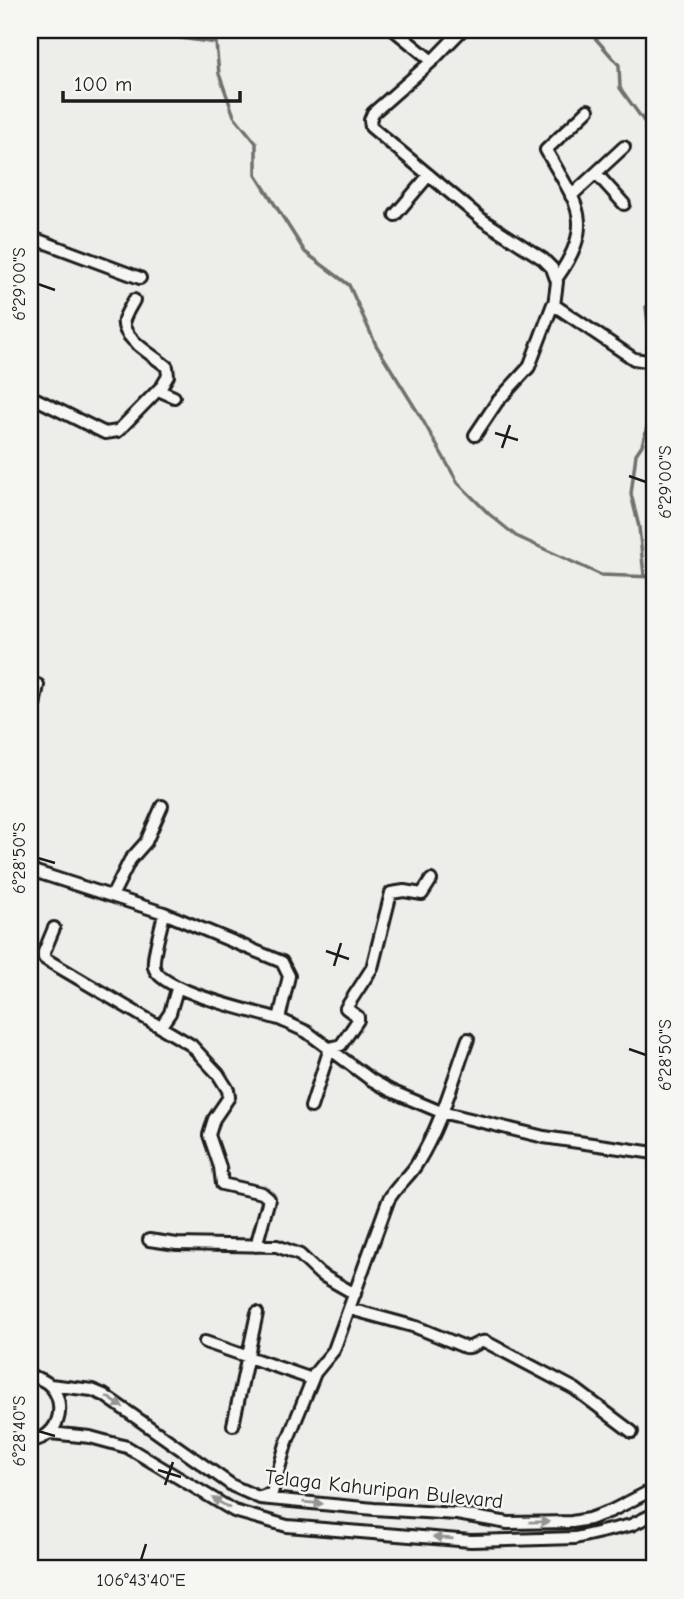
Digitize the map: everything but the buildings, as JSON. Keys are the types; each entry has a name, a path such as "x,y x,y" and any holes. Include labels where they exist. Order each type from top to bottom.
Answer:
{"street":[{"path":"394,30 432,61"},
{"path":"462,30 432,61 373,113 371,127 484,221 543,259 557,278"},
{"path":"475,435 498,402 529,367 553,304 557,278 572,255 580,218 546,150 588,110"},
{"path":"571,196 624,146"},
{"path":"596,173 624,204"},
{"path":"395,215 429,175"},
{"path":"30,237 140,278"},
{"path":"30,396 66,416 110,434 118,431 158,390 167,376 167,367 128,336 124,329 124,320 134,300"},
{"path":"553,304 634,359 654,362"},
{"path":"158,390 174,397"},
{"path":"30,726 38,685"},
{"path":"112,896 130,860 146,842 162,806"},
{"path":"30,870 164,913 282,962 289,976 279,1019"},
{"path":"330,1048 341,1045 358,1020 358,1017 346,1008 372,968 391,893 404,891 422,894 432,880"},
{"path":"164,913 154,967 159,976 177,989 279,1019 307,1032 391,1091 441,1112 544,1137 654,1153"},
{"path":"54,928 44,952 47,960 191,1045 218,1074 228,1090 228,1100 214,1119 209,1135 220,1167 222,1184 262,1193 269,1199 256,1246"},
{"path":"162,1026 170,1013 177,989"},
{"path":"260,1498 272,1493 286,1444 312,1379 334,1350 392,1193 418,1163 441,1112 467,1039"},
{"path":"311,1107 330,1048"},
{"path":"149,1240 177,1244 277,1246 300,1255 320,1274 355,1294"},
{"path":"350,1309 416,1327 465,1348 486,1342 575,1389 632,1432"},
{"path":"233,1426 257,1313"},
{"path":"205,1342 312,1379"},
{"name":"Telaga Kahuripan Bulevard","path":"30,1377 50,1385 92,1390 104,1395 233,1486 260,1498 457,1514 508,1523 572,1522 611,1511 654,1489"},
{"path":"30,1441 38,1441 50,1433 59,1418 59,1400 50,1385"},
{"name":"Telaga Kahuripan Bulevard","path":"50,1433 90,1437 127,1447 234,1511 287,1526 471,1541 575,1538 631,1525 654,1514"},
{"path":"508,1523 508,1540"}],"waterway":[{"path":"124,30 216,43 219,74 234,116 256,143 256,175 305,252 349,285 376,345 458,483 516,536 601,575 654,577"},
{"path":"588,30 619,65 620,88 654,135"},
{"path":"650,337 646,307 654,308"},
{"path":"644,575 639,527 631,494 636,454 642,445 654,402"}]}
